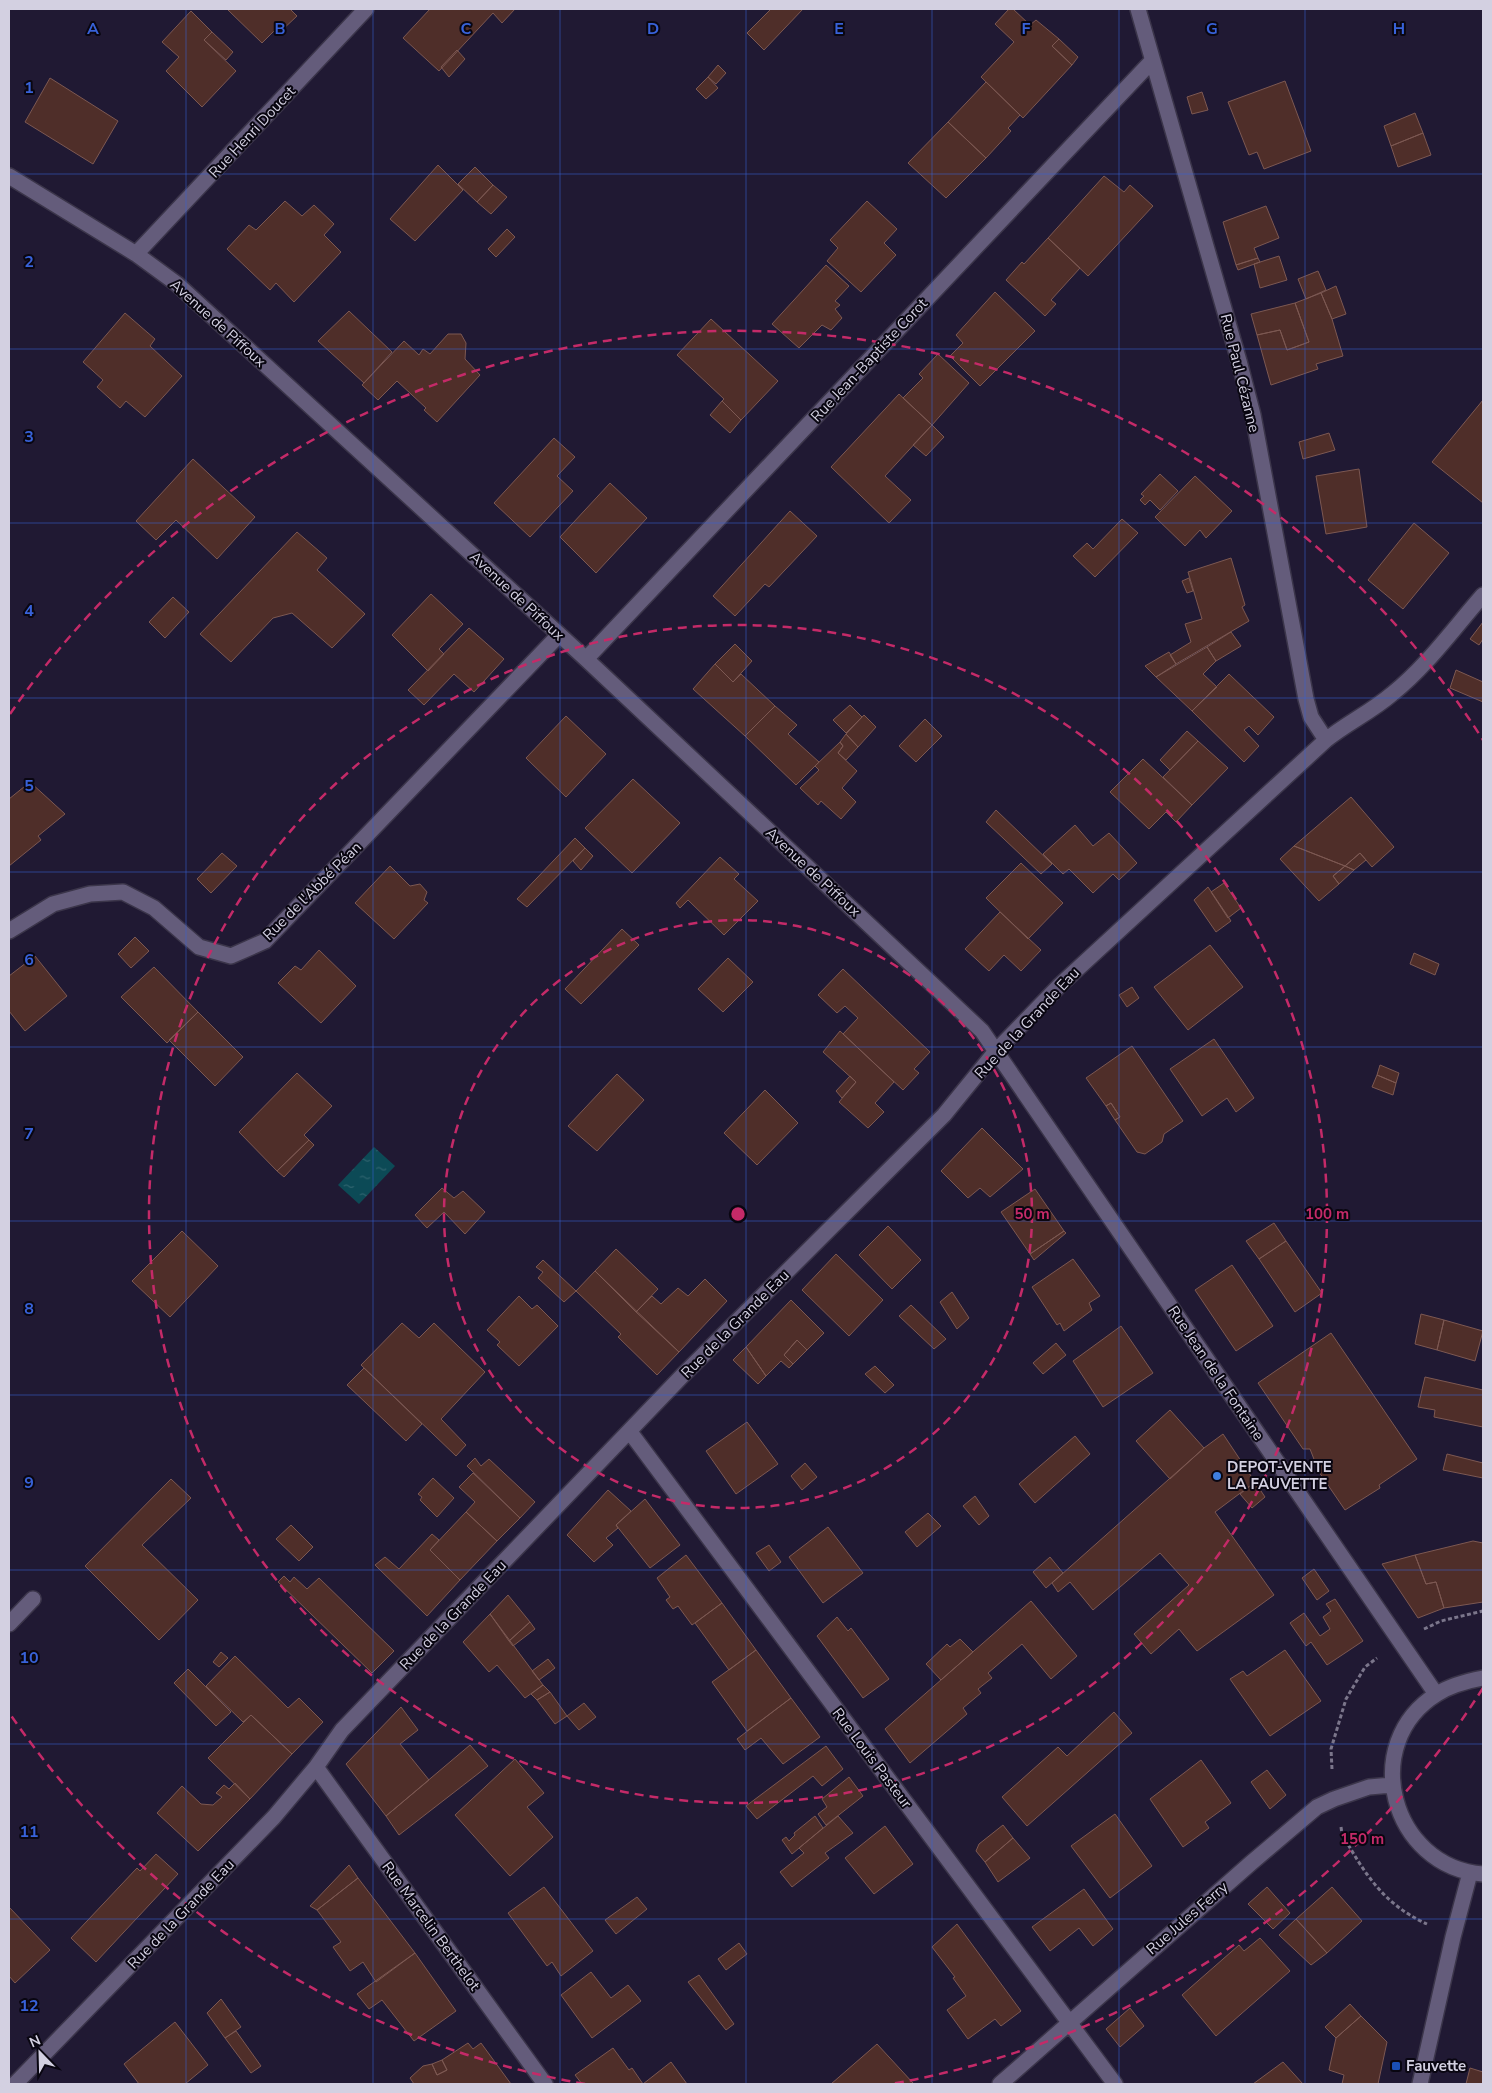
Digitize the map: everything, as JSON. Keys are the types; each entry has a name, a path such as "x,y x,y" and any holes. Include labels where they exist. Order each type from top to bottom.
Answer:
{"street":[{"name":"Rue Henri Doucet","path":"136,254 366,9"},
{"name":"Rue Paul Cézanne","path":"1138,9 1239,361 1253,416 1306,699 1311,717 1326,740"},
{"name":"Rue Jean-Baptiste Corot","path":"586,659 1152,61"},
{"name":"Avenue de Piffoux","path":"9,176 136,254 177,284 586,659 982,1031 996,1051"},
{"name":"Rue de la Grande Eau","path":"15,2084 274,1817 316,1767 342,1730 630,1432 944,1115 996,1051 1060,985 1326,740 1342,727 1370,711 1394,693 1427,660 1483,594"},
{"name":"Rue de l'Abbé Péan","path":"9,931 53,904 90,894 123,892 154,908 199,947 231,956 265,941 559,635"},
{"name":"Rue Jean de la Fontaine","path":"996,1051 1436,1694"},
{"name":"Rue Louis Pasteur","path":"630,1432 1116,2084"},
{"path":"9,1624 33,1599"},
{"path":"1420,2084 1453,1937 1477,1874 1441,1862 1417,1842 1400,1816 1392,1786 1393,1764 1398,1744 1407,1724 1420,1708 1436,1694 1461,1682 1483,1678"},
{"name":"Rue Marcelin Berthelot","path":"316,1767 545,2084"},
{"name":"Rue Jules Ferry","path":"1000,2084 1317,1807 1369,1787 1392,1786"}],"water":[{"path":"374,1147 395,1166 359,1204 338,1185"}],"building":[{"path":"229,9 290,9 297,16 280,32 276,29 262,43"},
{"path":"430,9 515,9 502,23 493,13 439,71 403,38"},
{"path":"771,9 803,9 764,50 747,33"},
{"path":"1009,9 1013,9 1030,25 1036,20 1059,39 1052,46 1072,65 1023,118 981,77 1014,42 995,24"},
{"path":"191,11 212,32 204,40 236,71 202,107 166,71 179,57 162,42"},
{"path":"212,32 233,52 226,60 204,40"},
{"path":"1059,39 1078,57 1072,65 1052,46"},
{"path":"457,50 465,59 449,77 441,67"},
{"path":"718,65 726,73 716,84 708,77"},
{"path":"708,77 718,88 706,99 696,89"},
{"path":"50,78 118,121 93,164 25,122"},
{"path":"1285,81 1311,151 1264,169 1257,152 1249,155 1228,102"},
{"path":"986,82 1020,115 1008,128 1011,131 986,158 948,122"},
{"path":"1202,92 1208,110 1192,114 1187,97"},
{"path":"1415,113 1423,133 1391,146 1384,126"},
{"path":"948,122 986,158 946,198 908,163"},
{"path":"1423,133 1431,155 1398,167 1391,146"},
{"path":"438,165 463,190 415,241 390,219"},
{"path":"475,167 493,185 477,202 458,184"},
{"path":"1104,176 1124,192 1130,185 1153,206 1088,276 1048,238"},
{"path":"493,185 507,197 491,214 477,202"},
{"path":"285,201 302,216 314,205 334,224 324,235 341,252 294,302 276,283 270,290 227,249 249,225 256,230"},
{"path":"867,201 897,229 884,243 896,255 861,292 827,261 838,248 830,240"},
{"path":"1266,206 1279,238 1254,248 1258,258 1236,265 1223,222"},
{"path":"507,229 515,237 496,257 488,249"},
{"path":"1048,238 1080,268 1051,300 1056,304 1045,316 1006,280"},
{"path":"1279,256 1287,280 1260,288 1254,264"},
{"path":"1258,258 1260,262 1238,270 1236,265"},
{"path":"826,265 849,286 835,301 840,305 835,309 842,318 831,330 822,325 799,348 772,324"},
{"path":"1318,271 1326,290 1306,299 1298,279"},
{"path":"1336,286 1346,314 1332,319 1321,293"},
{"path":"995,292 1035,331 980,386 950,356 963,343 956,335"},
{"path":"1321,293 1332,319 1343,356 1316,364 1318,369 1271,385 1257,335 1280,330 1287,350 1309,342 1295,303"},
{"path":"1295,303 1309,342 1287,350 1280,330 1257,335 1251,314"},
{"path":"349,311 392,352 364,383 318,341"},
{"path":"125,313 155,339 150,346 182,376 145,417 126,401 120,408 97,387 103,380 83,362"},
{"path":"711,319 778,381 741,420 722,401 724,399 677,355"},
{"path":"448,334 461,334 466,343 465,359 480,375 437,422 424,410 426,408 397,381 378,400 362,385 404,341 419,355 423,349 430,354"},
{"path":"938,354 969,383 932,425 903,398 923,378 919,374"},
{"path":"899,394 932,425 885,476 911,500 889,523 831,467"},
{"path":"1483,400 1483,503 1432,462"},
{"path":"722,401 741,420 730,433 710,415"},
{"path":"932,425 944,437 926,456 913,445"},
{"path":"1329,433 1335,450 1303,459 1299,442"},
{"path":"554,438 575,457 557,476 573,491 530,537 494,503"},
{"path":"193,459 255,517 217,559 176,520 156,540 136,521"},
{"path":"1359,469 1367,527 1326,534 1316,476"},
{"path":"1160,474 1178,491 1160,510 1150,500 1145,505 1140,500 1144,496 1141,494"},
{"path":"1195,476 1232,511 1206,538 1200,530 1185,546 1155,517"},
{"path":"610,483 647,518 596,573 560,537"},
{"path":"790,511 817,536 769,587 765,584 735,616 713,596"},
{"path":"1122,519 1138,533 1095,577 1073,556 1087,543 1093,549"},
{"path":"1414,523 1449,553 1403,609 1368,580"},
{"path":"297,532 327,558 317,570 365,614 332,648 292,613 273,618 231,662 200,634"},
{"path":"1231,558 1245,605 1242,607 1249,621 1176,664 1170,655 1191,642 1185,624 1202,619 1188,572"},
{"path":"1189,578 1193,591 1187,593 1182,581"},
{"path":"431,594 463,624 439,649 444,654 428,671 392,635"},
{"path":"173,597 189,612 165,638 149,622"},
{"path":"1483,622 1483,639 1479,645 1470,639"},
{"path":"469,628 504,659 474,692 454,674 424,705 408,690"},
{"path":"1231,632 1241,646 1216,661 1207,647"},
{"path":"735,644 752,661 733,682 715,664"},
{"path":"1207,647 1216,661 1203,674 1217,687 1192,711 1156,677"},
{"path":"1169,652 1176,664 1156,677 1145,666"},
{"path":"715,664 733,682 741,674 775,706 745,736 693,689"},
{"path":"1456,670 1483,682 1483,702 1450,688"},
{"path":"1229,674 1274,717 1258,735 1249,726 1244,730 1259,746 1244,762 1192,711"},
{"path":"850,705 862,717 846,733 833,720"},
{"path":"775,706 797,725 788,734 819,762 796,785 745,736"},
{"path":"864,715 876,727 858,747 846,734"},
{"path":"566,716 606,754 566,797 526,758"},
{"path":"925,719 942,736 916,762 899,746"},
{"path":"1187,731 1198,741 1170,770 1160,760"},
{"path":"846,734 858,747 846,760 838,753 843,746 840,742"},
{"path":"1198,741 1228,768 1192,805 1163,777"},
{"path":"840,742 843,746 838,753 857,771 842,788 856,802 841,819 821,801 818,805 800,788 819,770 815,766"},
{"path":"1143,759 1192,805 1176,822 1166,812 1149,829 1110,792"},
{"path":"633,779 680,823 632,873 585,828"},
{"path":"30,782 65,814 38,836 41,840 9,866 9,799"},
{"path":"1351,797 1394,847 1372,867 1360,853 1345,866 1294,846"},
{"path":"996,810 1052,864 1041,874 986,822"},
{"path":"1075,825 1093,846 1109,833 1137,863 1119,880 1113,874 1093,893 1069,869 1063,874 1043,854"},
{"path":"575,838 585,848 527,907 517,899"},
{"path":"1294,846 1345,866 1333,876 1339,884 1319,901 1280,859"},
{"path":"585,848 593,856 581,870 573,861"},
{"path":"222,853 237,866 211,893 197,879"},
{"path":"1360,853 1366,860 1354,870 1345,866"},
{"path":"720,857 739,874 734,879 758,901 724,935 688,900 680,908 676,903"},
{"path":"1021,863 1063,903 1028,939 986,898"},
{"path":"390,866 410,886 420,884 427,892 424,900 428,903 394,939 355,903"},
{"path":"1345,866 1354,870 1339,884 1333,876"},
{"path":"1224,883 1241,908 1228,918 1211,892"},
{"path":"1208,887 1231,921 1216,932 1194,900"},
{"path":"1000,912 1041,950 1021,971 1004,955 989,971 965,949"},
{"path":"622,929 639,945 581,1004 565,989"},
{"path":"135,937 149,951 131,968 118,954"},
{"path":"1210,945 1243,987 1188,1030 1154,987"},
{"path":"319,950 356,986 321,1023 278,983 295,966 301,970"},
{"path":"1414,953 1439,964 1435,975 1410,964"},
{"path":"35,956 67,996 25,1031 9,1011 9,976"},
{"path":"728,958 753,982 723,1012 698,989"},
{"path":"154,967 198,1012 167,1043 121,997"},
{"path":"843,969 930,1052 914,1069 919,1073 903,1090 843,1034 858,1018 845,1006 837,1013 818,995"},
{"path":"1132,987 1139,998 1127,1007 1119,995"},
{"path":"198,1012 243,1057 215,1086 169,1040"},
{"path":"840,1031 894,1082 875,1103 884,1112 868,1128 839,1102 856,1082 823,1052"},
{"path":"1214,1039 1254,1098 1236,1112 1227,1098 1202,1116 1170,1069"},
{"path":"1132,1046 1183,1121 1164,1134 1162,1142 1145,1154 1137,1152 1115,1120 1120,1117 1111,1103 1106,1106 1086,1078"},
{"path":"1380,1065 1399,1073 1396,1083 1377,1075"},
{"path":"297,1073 332,1106 304,1135 309,1140 277,1171 239,1132"},
{"path":"617,1074 644,1100 597,1151 568,1126"},
{"path":"1377,1075 1396,1083 1393,1095 1372,1087"},
{"path":"850,1076 856,1082 842,1098 836,1091"},
{"path":"765,1090 798,1123 757,1165 724,1133"},
{"path":"1111,1103 1120,1117 1115,1120 1106,1106"},
{"path":"982,1128 1023,1169 990,1197 980,1188 968,1198 941,1171"},
{"path":"309,1140 314,1145 284,1177 277,1171"},
{"path":"442,1188 454,1198 463,1191 485,1212 465,1234 444,1212 427,1228 415,1215"},
{"path":"1035,1189 1064,1231 1030,1254 1001,1212"},
{"path":"1274,1223 1286,1241 1259,1259 1246,1241"},
{"path":"888,1226 921,1260 892,1289 859,1255"},
{"path":"182,1231 218,1266 170,1317 132,1281"},
{"path":"1064,1231 1066,1233 1034,1260 1030,1254"},
{"path":"1286,1241 1322,1293 1295,1312 1259,1259"},
{"path":"616,1249 658,1289 636,1312 595,1271"},
{"path":"836,1254 883,1300 849,1336 802,1290"},
{"path":"1073,1259 1100,1296 1089,1303 1092,1310 1064,1331 1060,1323 1057,1325 1032,1287"},
{"path":"543,1260 576,1291 564,1302 538,1278 543,1272 536,1267"},
{"path":"1232,1265 1273,1326 1236,1351 1195,1290"},
{"path":"595,1271 679,1352 657,1375 618,1337 621,1334 576,1291"},
{"path":"705,1279 727,1301 679,1352 636,1312 652,1296 661,1304 678,1288 688,1296"},
{"path":"952,1292 969,1318 957,1329 940,1302"},
{"path":"519,1296 532,1309 537,1305 558,1326 519,1366 497,1345 500,1342 487,1330"},
{"path":"791,1300 824,1333 807,1350 797,1340 784,1355 793,1364 789,1368 781,1361 766,1376 746,1347"},
{"path":"911,1305 946,1339 934,1349 899,1316"},
{"path":"1421,1314 1444,1320 1437,1350 1415,1344"},
{"path":"1444,1320 1483,1331 1475,1361 1437,1350"},
{"path":"402,1323 419,1338 434,1323 485,1372 441,1419 466,1445 456,1456 361,1365"},
{"path":"1121,1326 1153,1373 1103,1407 1073,1361"},
{"path":"1331,1333 1417,1459 1379,1485 1380,1488 1345,1510 1319,1472 1310,1449 1303,1449 1258,1383"},
{"path":"797,1340 807,1350 793,1364 784,1355"},
{"path":"1056,1343 1066,1355 1043,1374 1033,1363"},
{"path":"746,1347 766,1376 758,1384 733,1360"},
{"path":"875,1366 894,1385 885,1393 865,1374"},
{"path":"364,1368 422,1424 406,1441 347,1385"},
{"path":"1425,1377 1483,1390 1483,1427 1434,1417 1435,1410 1418,1407"},
{"path":"1170,1410 1204,1448 1170,1479 1136,1441"},
{"path":"747,1422 778,1464 736,1494 706,1451"},
{"path":"1223,1434 1255,1482 1215,1512 1274,1595 1197,1651 1179,1629 1151,1654 1134,1634 1189,1585 1160,1553 1093,1610 1070,1582 1058,1592 1052,1583 1204,1448"},
{"path":"1075,1436 1090,1454 1035,1503 1019,1484"},
{"path":"1447,1454 1483,1463 1483,1478 1443,1470"},
{"path":"475,1458 481,1466 489,1459 535,1502 520,1518 467,1466"},
{"path":"805,1463 817,1477 802,1490 791,1476"},
{"path":"473,1473 520,1518 497,1541 466,1512 475,1502 459,1487"},
{"path":"433,1478 454,1498 437,1517 420,1500 422,1497 418,1494"},
{"path":"171,1479 191,1498 142,1545 198,1600 159,1640 85,1566"},
{"path":"1255,1482 1265,1497 1252,1508 1240,1494"},
{"path":"608,1490 631,1511 616,1525 618,1528 606,1538 613,1545 594,1562 567,1535"},
{"path":"975,1496 989,1516 979,1525 963,1506"},
{"path":"645,1499 680,1545 650,1568 616,1525"},
{"path":"466,1512 497,1541 460,1580 430,1550"},
{"path":"928,1513 941,1526 917,1547 905,1532"},
{"path":"291,1525 313,1547 299,1561 276,1539"},
{"path":"828,1527 863,1573 823,1603 789,1557"},
{"path":"432,1534 439,1540 430,1550 460,1580 427,1616 375,1565 385,1557 399,1569"},
{"path":"1473,1541 1483,1543 1483,1602 1444,1608 1436,1582 1426,1584 1415,1555"},
{"path":"769,1545 781,1562 769,1571 756,1553"},
{"path":"686,1555 722,1603 692,1625 678,1606 673,1609 666,1600 670,1597 657,1578"},
{"path":"1415,1555 1426,1584 1436,1582 1444,1608 1418,1618 1382,1564"},
{"path":"1050,1557 1063,1573 1046,1588 1033,1572"},
{"path":"1314,1569 1329,1591 1317,1600 1302,1578"},
{"path":"284,1576 290,1582 294,1577 307,1589 319,1578 394,1651 372,1673 278,1582"},
{"path":"508,1595 530,1622 509,1641 490,1614"},
{"path":"1335,1599 1363,1641 1327,1665 1311,1642 1306,1646 1290,1623 1304,1613 1320,1636 1330,1629 1323,1617 1331,1611 1326,1604"},
{"path":"1031,1601 1077,1656 1051,1679 1022,1644 988,1673 992,1678 978,1689 981,1693 963,1708 967,1714 910,1763 885,1729"},
{"path":"722,1603 756,1650 729,1670 695,1623"},
{"path":"490,1614 543,1685 525,1698 497,1665 489,1672 463,1642"},
{"path":"837,1617 848,1631 851,1628 889,1679 863,1698 817,1636"},
{"path":"530,1622 535,1629 513,1646 509,1641"},
{"path":"960,1639 973,1652 941,1680 926,1664 947,1644 950,1647"},
{"path":"756,1650 791,1698 747,1731 712,1682"},
{"path":"1285,1650 1321,1701 1270,1736 1230,1679 1243,1671 1247,1676"},
{"path":"221,1652 228,1658 219,1667 213,1662"},
{"path":"235,1656 288,1708 299,1698 323,1722 292,1754 251,1715 243,1722 206,1686"},
{"path":"548,1659 555,1668 539,1680 532,1671"},
{"path":"188,1669 231,1712 216,1726 174,1683"},
{"path":"543,1685 550,1692 537,1700 531,1694"},
{"path":"550,1692 567,1716 555,1724 537,1700"},
{"path":"791,1698 820,1737 783,1764 761,1738 745,1750 737,1739"},
{"path":"584,1703 596,1717 579,1730 567,1716"},
{"path":"401,1707 418,1730 400,1744 429,1780 386,1816 346,1764"},
{"path":"1114,1712 1132,1733 1027,1826 1002,1797 1058,1747 1067,1756"},
{"path":"251,1715 292,1754 250,1799 208,1758"},
{"path":"470,1745 488,1766 399,1835 386,1816"},
{"path":"826,1746 843,1769 822,1786 813,1776 757,1819 746,1806"},
{"path":"515,1759 544,1793 527,1807 553,1837 510,1876 455,1815"},
{"path":"1201,1760 1231,1803 1205,1822 1209,1828 1183,1847 1150,1799"},
{"path":"1267,1770 1286,1795 1270,1809 1251,1782"},
{"path":"849,1777 863,1796 826,1825 818,1814 827,1807 822,1799"},
{"path":"235,1783 250,1799 198,1851 157,1813 182,1786 201,1804 213,1805 222,1797 216,1793 224,1785 229,1789"},
{"path":"1115,1814 1152,1866 1110,1898 1071,1846"},
{"path":"815,1816 823,1828 792,1854 782,1840 786,1837 789,1841 795,1835 794,1833"},
{"path":"838,1816 853,1833 825,1853 829,1858 792,1887 780,1872 804,1853 799,1848"},
{"path":"1003,1825 1013,1838 985,1862 976,1851 979,1844"},
{"path":"885,1826 913,1864 874,1894 845,1858"},
{"path":"1013,1838 1030,1858 998,1882 985,1862"},
{"path":"156,1854 178,1874 96,1962 71,1938 137,1868 140,1871"},
{"path":"349,1865 358,1878 317,1910 310,1906"},
{"path":"358,1878 415,1953 376,1982 363,1962 350,1971 333,1947 341,1942 317,1910"},
{"path":"544,1887 593,1951 561,1976 552,1962 547,1966 508,1913"},
{"path":"1267,1887 1290,1913 1273,1929 1248,1904"},
{"path":"1332,1887 1362,1921 1327,1953 1296,1919"},
{"path":"1084,1889 1113,1929 1093,1946 1079,1928 1050,1951 1032,1927"},
{"path":"637,1897 647,1909 616,1934 605,1920"},
{"path":"9,1907 50,1950 15,1983 9,1976"},
{"path":"1296,1919 1327,1953 1311,1965 1279,1935"},
{"path":"957,1924 1021,2011 1001,2026 995,2019 968,2039 947,2010 966,1996 953,1978 955,1977 932,1947"},
{"path":"1260,1938 1290,1971 1216,2036 1182,1995 1239,1945 1244,1951"},
{"path":"739,1943 747,1954 726,1970 718,1959"},
{"path":"415,1953 456,2011 414,2041 382,2000 369,2009 357,1994"},
{"path":"591,1972 611,1998 628,1985 641,2001 592,2038 561,1995"},
{"path":"699,1975 734,2024 726,2030 688,1982"},
{"path":"221,1999 241,2027 225,2038 207,2013"},
{"path":"1350,2004 1361,2016 1336,2038 1325,2027"},
{"path":"1130,2008 1144,2026 1120,2047 1106,2029"},
{"path":"1361,2016 1387,2042 1378,2084 1342,2084 1344,2075 1329,2070 1336,2038"},
{"path":"175,2022 208,2065 185,2084 139,2084 124,2064"},
{"path":"236,2031 261,2066 251,2073 225,2038"},
{"path":"468,2043 473,2049 481,2043 511,2084 414,2084 410,2078 423,2066 432,2064 437,2075 447,2070 442,2060"},
{"path":"877,2044 913,2083 831,2084"},
{"path":"613,2048 629,2070 632,2068 643,2084 582,2084 575,2075"},
{"path":"442,2060 447,2070 437,2075 432,2064"},
{"path":"671,2062 687,2084 643,2084"},
{"path":"1283,2062 1303,2084 1253,2084"},
{"path":"1470,2068 1483,2072 1483,2084 1466,2084"}],"place":[{"name":"DEPOT-VENTE LA FAUVETTE","path":"1217,1476"},
{"name":"Fauvette","path":"1396,2066"}]}
